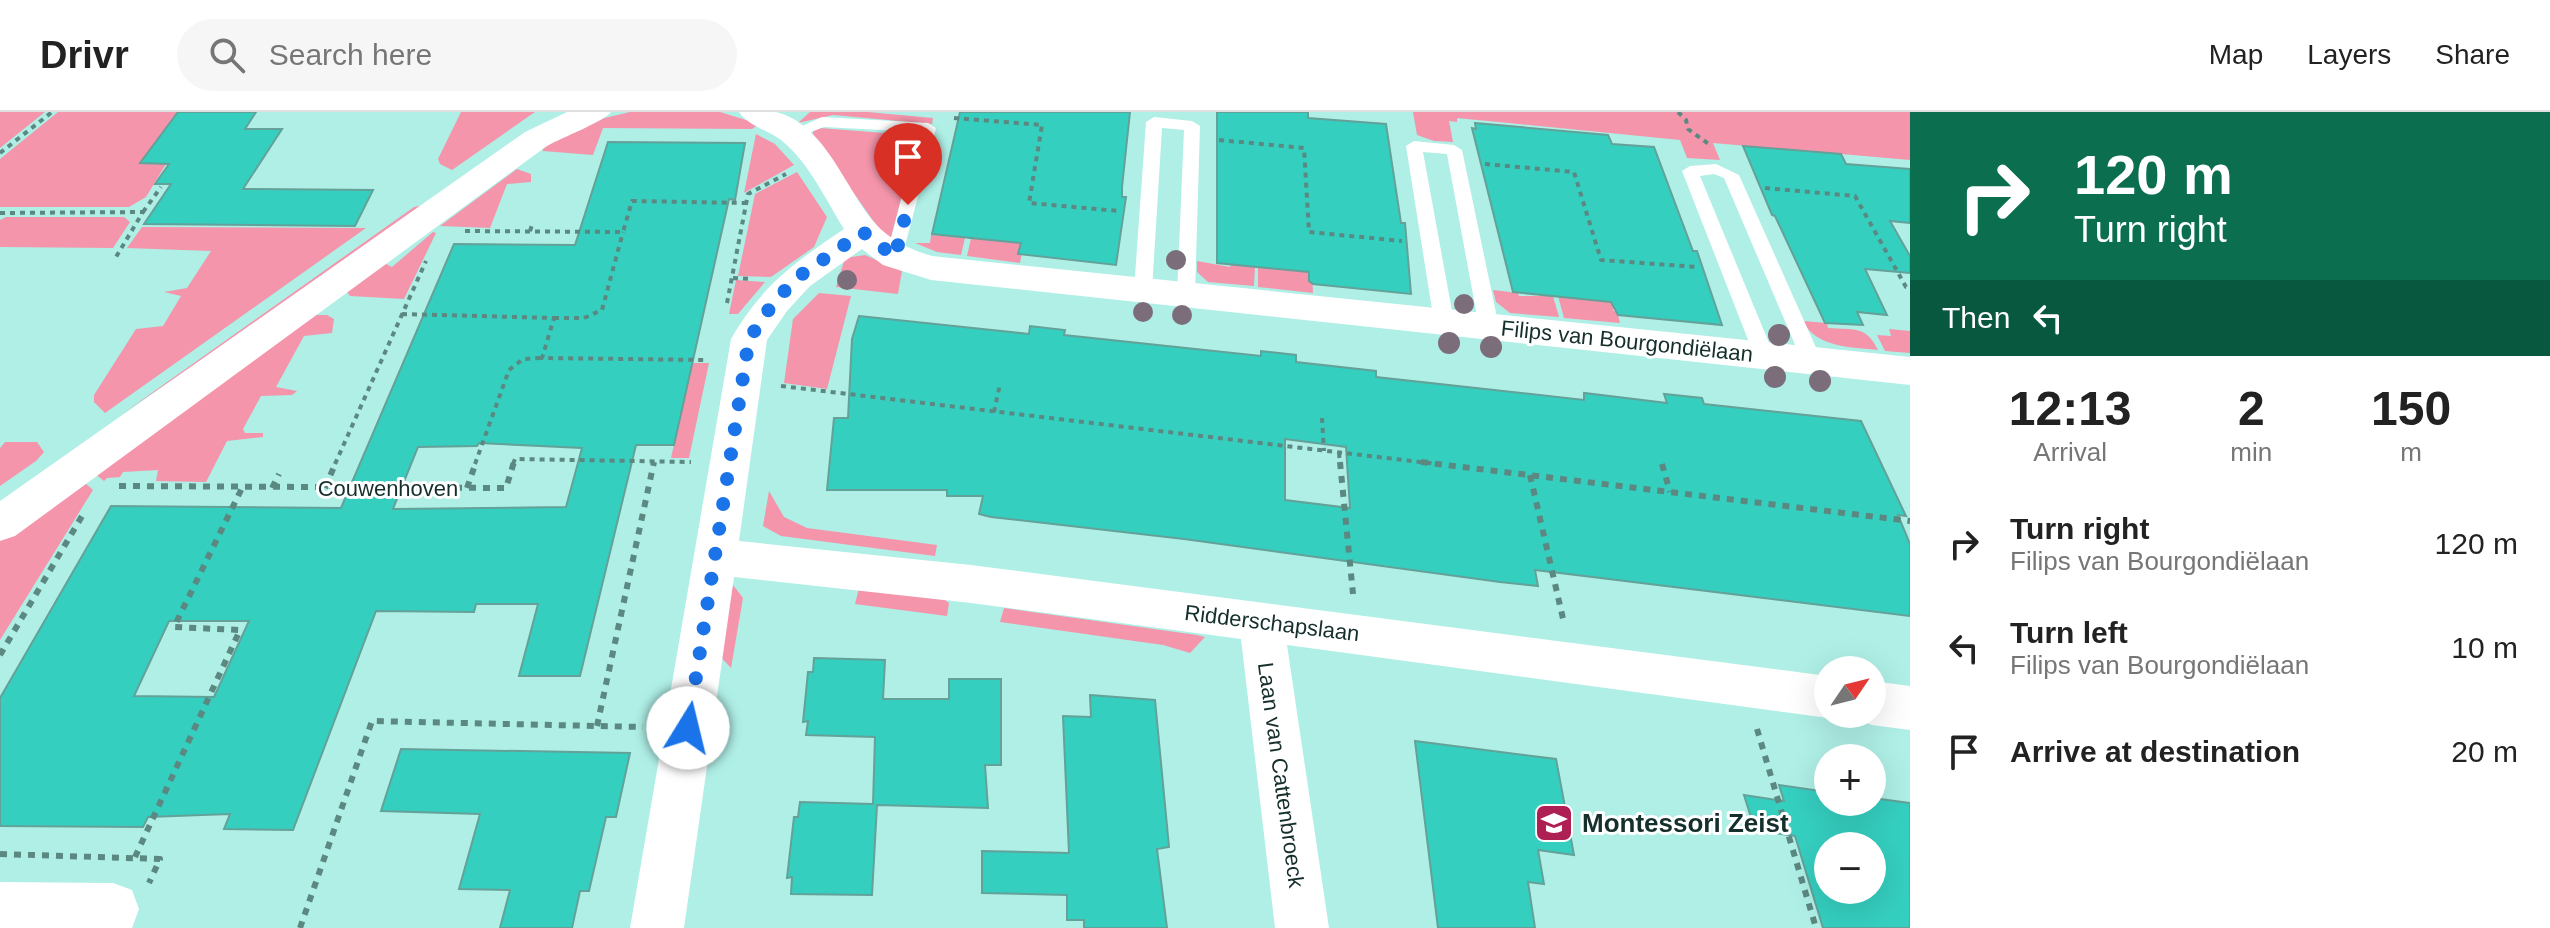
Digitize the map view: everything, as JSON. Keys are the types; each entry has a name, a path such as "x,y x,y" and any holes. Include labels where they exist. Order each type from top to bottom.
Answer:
{"street":[{"path":"0,524 89,478 432,226 536,139 565,123 596,112"},
{"path":"657,928 714,557 727,370 774,302 798,277 879,244 815,158 793,134 754,112"},
{"name":"Filips van Bourgondiëlaan","path":"879,244 931,268 1910,371"},
{"name":"Ridderschapslaan","path":"714,557 971,584 1814,695"},
{"name":"Laan van Cattenbroeck","path":"1261,622 1302,928"},
{"path":"1886,705 1910,708"},
{"path":"0,908 113,909 105,928"}],"lane":[{"path":"793,134 822,122 928,128 879,244"},
{"path":"1143,290 1154,122 1192,126 1186,295"},
{"path":"1444,322 1414,146 1454,150 1456,161"},
{"name":"Filips van Bourgondiëlaan","path":"1456,161 1489,327"},
{"path":"1716,169 1731,175 1812,361"},
{"name":"Filips van Bourgondiëlaan","path":"1716,169 1690,171 1764,355"}],"path":[{"path":"0,153 52,112"},
{"path":"1678,112 1686,120 1688,129 1709,143 1715,154 1716,169"},
{"path":"928,128 938,120 957,118 1042,125 1029,203 1148,214"},
{"path":"1192,137 1304,148 1309,232 1430,243"},
{"path":"1456,161 1574,172 1601,260 1730,270"},
{"path":"1736,185 1855,196 1906,287 1910,288"},
{"path":"116,257 161,187"},
{"path":"402,314 584,318 602,310 632,201 746,203"},
{"path":"0,213 143,212"},
{"path":"530,231 533,222"},
{"path":"325,488 402,314 432,226 623,232"},
{"path":"542,358 554,318"},
{"path":"467,488 509,370 523,359 542,358 727,370 994,412 1910,521"},
{"path":"994,412 1000,384"},
{"path":"1322,418 1324,451"},
{"path":"1339,453 1357,635"},
{"name":"Couwenhoven","path":"89,478 242,488 506,488 515,459 696,462"},
{"path":"597,726 654,462"},
{"path":"1662,464 1670,492"},
{"path":"272,488 279,474"},
{"path":"1530,475 1573,663"},
{"path":"0,655 89,478"},
{"path":"0,854 135,857 240,630 174,627 242,488"},
{"path":"1744,686 1816,928"},
{"path":"300,928 372,721 688,728"}],"shaded area":[{"path":"0,112 45,112 0,148"},
{"path":"58,112 178,112 140,163 166,164 146,197 129,207 0,207 0,159"},
{"path":"461,112 535,112 452,170 440,164 438,159"},
{"path":"630,112 720,112 759,124 752,129 603,128 593,155 543,151 542,147 592,121"},
{"path":"810,112 868,112 933,118 932,124 833,115 798,123"},
{"path":"1413,112 1910,112 1910,160 1713,143 1720,160 1687,158 1680,140 1457,118 1457,122 1449,121 1453,142 1434,141 1417,135"},
{"path":"820,128 898,134 915,144 891,238 886,239 813,135 813,131"},
{"path":"756,134 775,144 794,165 744,193"},
{"path":"517,169 531,174 531,182 507,184 490,228 440,226"},
{"path":"797,172 827,217 814,247 771,277 738,276 755,194"},
{"path":"414,207 425,208 122,414"},
{"path":"6,217 124,217 130,222 113,248 0,247 0,220"},
{"path":"142,227 366,228 105,413 94,402 94,395 136,329 163,326 181,296 164,292 187,288 211,251 127,248"},
{"path":"433,232 436,233 404,299 350,296 347,292 382,262 392,267"},
{"path":"931,235 965,238 961,255 937,252 915,243 930,243"},
{"path":"971,238 1023,243 1019,251 1022,252 1020,263 967,256"},
{"path":"865,255 902,271 898,294 836,287 845,258"},
{"path":"1197,261 1230,267 1231,264 1255,267 1254,286 1208,282 1197,272"},
{"path":"1258,267 1312,272 1313,293 1258,287"},
{"path":"736,280 765,282 738,314 729,314"},
{"path":"1493,290 1518,293 1519,296 1553,296 1559,317 1510,313 1496,302"},
{"path":"819,293 851,296 827,389 784,383 793,319"},
{"path":"1558,296 1614,302 1613,311 1617,311 1620,323 1564,318"},
{"path":"316,315 334,319 332,333 304,336 276,387 297,391 292,395 261,396 243,429 245,433 263,433 263,437 227,441 206,482 156,481 158,470 123,472 120,477 104,481 94,473"},
{"path":"1803,321 1827,323 1828,328 1858,330 1869,336 1878,350 1846,347 1826,341 1809,330"},
{"path":"1889,329 1910,331 1910,353 1885,351 1877,335 1891,336"},
{"path":"692,363 709,363 689,458 671,458"},
{"path":"5,442 37,442 44,452 0,486 0,448"},
{"path":"84,482 93,490 0,640 0,539"},
{"path":"769,491 784,517 807,528 937,545 935,556 781,536 763,526"},
{"path":"733,585 743,598 731,668 716,652"},
{"path":"859,588 945,600 949,603 947,616 855,604"},
{"path":"1004,608 1205,637 1190,653 1163,645 1000,622"}],"building":[{"path":"178,112 256,112 245,129 282,129 243,189 373,190 355,226 144,224 171,184 155,184 169,164 140,163"},
{"path":"960,112 1130,112 1122,187 1122,197 1126,197 1116,265 1018,254 1021,243 932,234"},
{"path":"1217,112 1308,112 1308,118 1386,124 1401,223 1405,223 1411,294 1313,284 1309,281 1309,272 1217,263"},
{"path":"1475,123 1608,135 1612,144 1654,147 1693,251 1697,251 1722,325 1618,315 1611,302 1513,292 1472,128 1476,129"},
{"path":"608,142 745,143 735,200 729,199 674,445 636,445 580,676 519,676 538,604 476,604 474,612 376,611 293,830 224,829 230,814 148,817 143,827 0,826 0,698 111,506 341,508 454,244 575,245","holes":["479,443 582,448 566,507 393,509 418,447 477,446","169,621 249,621 214,697 134,696"]},
{"path":"1743,146 1841,154 1846,164 1910,169 1910,223 1890,221 1910,256 1910,273 1865,269 1887,315 1857,312 1863,325 1825,323 1772,215"},
{"path":"859,316 1029,334 1030,326 1065,330 1064,335 1261,356 1261,351 1296,355 1296,362 1376,371 1376,377 1584,400 1584,393 1667,403 1664,394 1702,398 1704,404 1861,421 1906,516 1898,515 1910,544 1910,616 1535,570 1538,586 1500,582 1184,539 991,517 979,514 983,496 947,496 947,490 827,490 834,418 848,418 852,339","holes":["1285,439 1346,447 1350,508 1285,500"]},
{"path":"814,658 885,660 883,699 949,699 949,679 1001,679 1001,765 985,765 988,808 877,805 872,895 791,894 792,877 787,878 794,817 798,817 800,802 873,804 875,737 806,735 808,721 803,722 808,672 813,672"},
{"path":"1090,695 1155,700 1169,847 1157,849 1167,928 1084,928 1084,920 1067,920 1067,895 982,893 982,851 1069,853 1063,716 1091,717"},
{"path":"1415,741 1556,759 1574,855 1538,850 1544,884 1528,882 1535,928 1438,928"},
{"path":"401,749 630,753 616,817 606,817 589,891 580,891 572,928 500,928 510,890 459,889 480,814 381,811"},
{"path":"1779,785 1814,790 1814,816 1886,816 1886,800 1910,803 1910,928 1823,928 1816,904 1886,904 1886,832 1814,832 1814,898 1795,836 1755,830 1744,795 1784,801"}],"place":[{"name":"Montessori Zeist","path":"1554,823"}],"route":[{"path":"688,728 749,339 774,302 798,277 863,232 895,257 908,205"}]}
